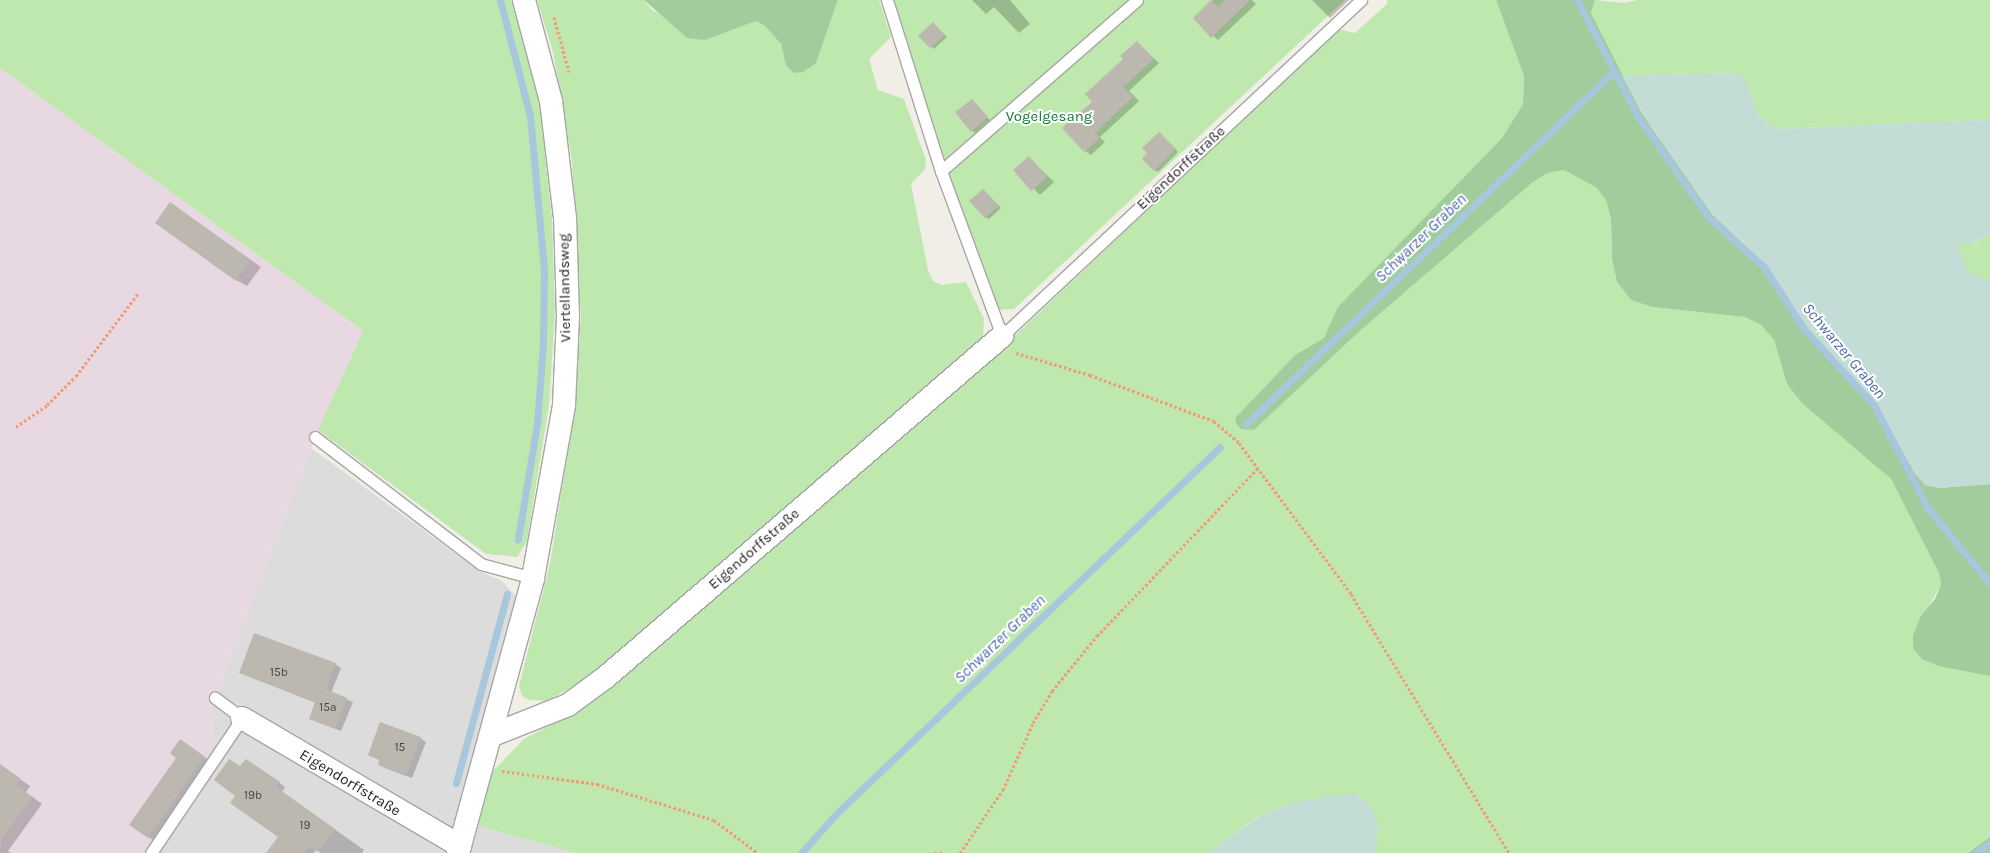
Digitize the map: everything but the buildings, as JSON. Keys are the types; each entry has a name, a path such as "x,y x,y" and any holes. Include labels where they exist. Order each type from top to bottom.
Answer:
{"street":[{"name":"Viertellandsweg","path":"518,630 533,578 564,405 568,317 564,218 552,100 524,0"},
{"name":"Eigendorffstraße","path":"490,736 568,705 606,677 1002,336"},
{"name":"Eigendorffstraße","path":"242,718 459,850 518,630"}],"lane":[{"path":"888,0 941,171 1002,336"},
{"path":"941,171 1137,0"},
{"name":"Eigendorffstraße","path":"1002,336 1361,0"},
{"path":"315,437 481,564 533,578"},
{"name":"Eigendorffstraße","path":"215,698 242,718"},
{"path":"151,853 242,718"}],"path":[{"path":"16,427 47,404 76,376 139,292"},
{"path":"1002,336 1011,351 1090,375 1214,421 1239,443 1351,594 1509,853"},
{"path":"960,853 1003,790 1033,723 1052,691 1097,636 1258,468"},
{"path":"481,768 598,784 714,820 758,853"},
{"path":"934,853 942,853"}],"shaded area":[{"path":"0,68 363,331 311,448 212,706 213,746 140,853 0,853"},
{"path":"1738,73 1745,78 1758,115 1776,129 1990,120 1990,234 1973,243 1961,242 1956,245 1969,274 1990,281 1990,484 1938,488 1925,485 1916,475 1877,405 1808,328 1764,263 1712,214 1643,115 1622,76"},
{"path":"311,448 479,571 502,581 517,598 465,798 478,826 576,853 140,853 213,746 212,706"},
{"path":"1335,795 1357,795 1373,809 1378,827 1375,853 1207,853 1260,816 1292,803"}],"green space":[{"path":"0,0 514,0 540,107 552,219 555,313 549,405 527,541 517,557 486,554 318,430 363,331 0,68"},
{"path":"537,0 644,0 652,10 705,40 756,21 765,26 781,44 786,66 816,63 838,0 879,0 891,37 869,59 878,90 904,99 926,160 925,169 911,184 928,270 933,281 942,285 966,282 984,319 983,336 946,370 584,680 547,701 529,700 522,696 519,686 550,564 574,412 581,317 572,161 553,52"},
{"path":"644,0 838,0 816,63 803,72 794,73 786,66 781,44 765,26 756,21 705,40 687,38"},
{"name":"Vogelgesang","path":"893,0 1345,0 1014,309 999,310 942,159"},
{"path":"1387,0 1496,0 1524,76 1523,104 1502,138 1339,307 1324,338 1295,355 1236,417 1235,422 1254,430 1362,329 1533,182 1548,173 1564,170 1597,188 1606,200 1611,219 1612,259 1617,282 1631,300 1652,307 1745,317 1761,325 1774,340 1787,384 1891,479 1939,573 1941,584 1913,635 1990,676 1990,837 1968,853 1375,853 1378,827 1373,809 1357,795 1292,803 1259,816 1207,853 576,853 478,826 492,772 524,739 563,719 1000,350 1338,29 1355,33 1387,4"},
{"path":"1496,0 1595,0 1591,13 1643,115 1712,214 1764,263 1808,328 1877,405 1916,475 1938,488 1990,484 1990,676 1939,666 1922,659 1913,648 1913,635 1921,616 1935,599 1941,584 1939,573 1891,479 1802,403 1787,384 1774,340 1761,325 1745,317 1652,307 1631,300 1617,282 1612,259 1611,219 1606,200 1597,188 1564,170 1548,173 1533,182 1362,329 1254,430 1241,429 1235,422 1236,417 1295,355 1324,338 1338,307 1502,138 1523,104 1524,76"},
{"path":"1595,0 1624,3 1638,0 1990,0 1990,120 1776,129 1758,115 1745,79 1738,73 1622,76 1591,13"},
{"path":"1990,234 1990,281 1969,274 1956,245 1961,242 1974,243"},
{"path":"1990,837 1990,853 1968,853"}],"waterway":[{"path":"500,0 530,116 544,269 543,344 537,424 518,539"},
{"name":"Schwarzer Graben","path":"1577,0 1637,115 1709,218 1764,267 1804,329 1874,405 1927,507 1990,584"},
{"name":"Schwarzer Graben","path":"1246,424 1614,71"},
{"name":"Schwarzer Graben","path":"801,853 836,814 1220,447"},
{"path":"456,783 507,594"},
{"name":"Schwarzer Graben","path":"1976,853 1990,843"}]}
